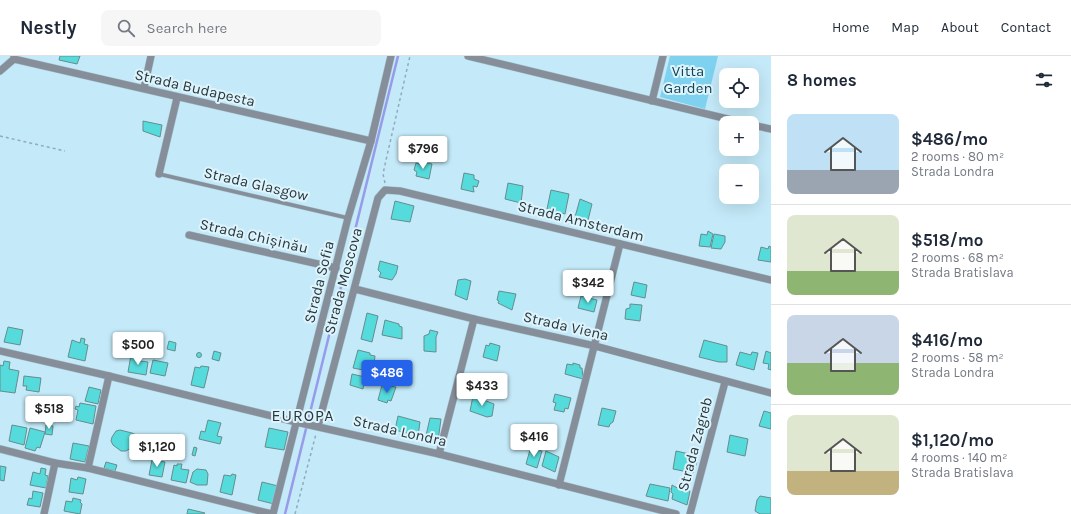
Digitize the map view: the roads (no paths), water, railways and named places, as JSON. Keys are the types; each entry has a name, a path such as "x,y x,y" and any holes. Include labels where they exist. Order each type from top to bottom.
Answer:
{"street":[{"path":"144,88 151,56"},
{"name":"Strada Sofia","path":"272,514 299,422 348,218 370,141 391,56"},
{"path":"468,56 719,117"},
{"path":"652,101 663,56"},
{"path":"0,71 14,58"},
{"name":"Strada Budapesta","path":"14,58 144,88 177,98 370,141"},
{"path":"159,174 177,98"},
{"path":"759,127 771,130"},
{"name":"Strada Amsterdam","path":"385,190 400,191 771,280"},
{"name":"Strada Moscova","path":"314,425 355,289 378,198 385,190"},
{"name":"Strada Chișinău","path":"189,235 336,268"},
{"path":"559,485 620,244"},
{"name":"Strada Viena","path":"355,289 474,319 595,346 725,382 771,393"},
{"path":"439,454 474,319"},
{"name":"Strada Londra","path":"0,351 439,454 676,514"},
{"path":"88,468 109,376"},
{"name":"Strada Zagreb","path":"690,514 725,382"},
{"path":"0,449 55,463 88,468 272,514"},
{"path":"44,514 55,463"}],"lane":[{"name":"Strada Glasgow","path":"159,174 348,218"}],"waterway":[{"path":"285,514 398,56"}],"district":[{"name":"EUROPA","path":"303,415"}],"park label":[{"name":"Vitta Garden","path":"688,80"}]}
